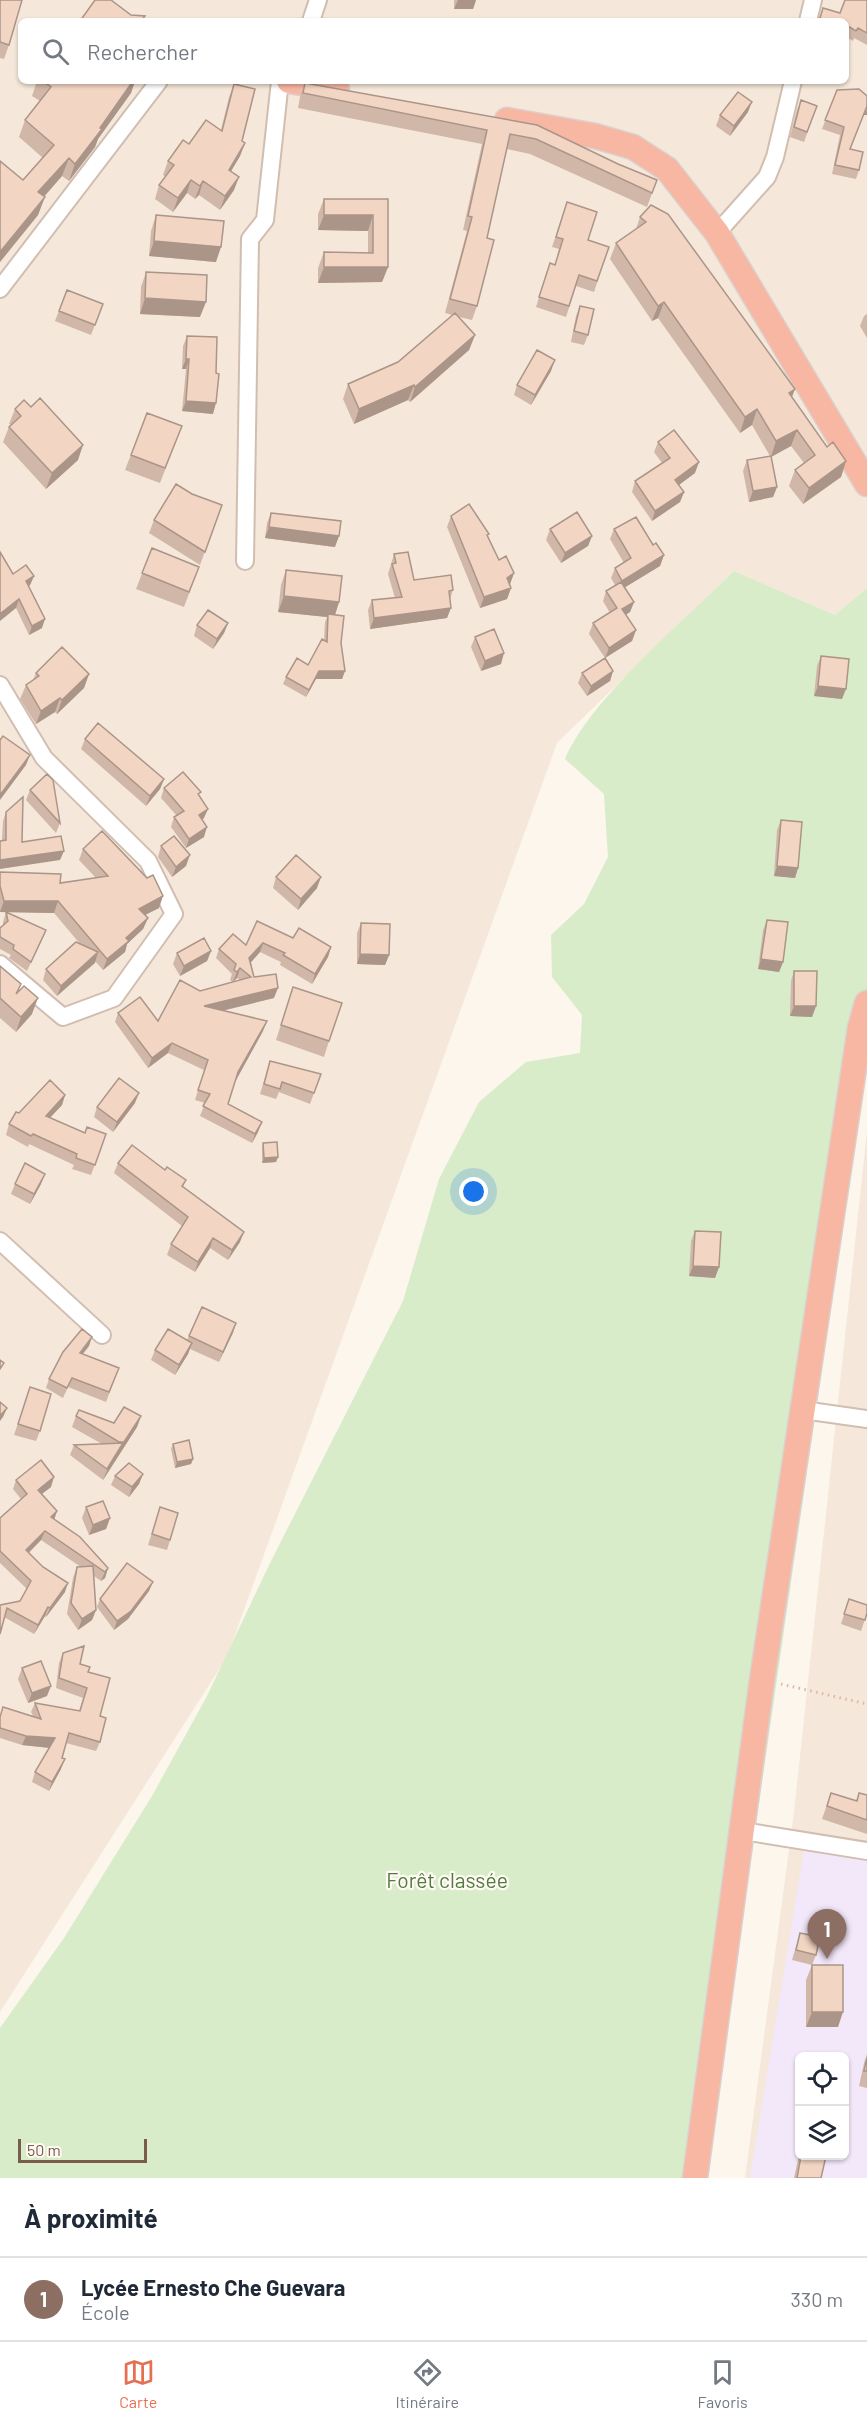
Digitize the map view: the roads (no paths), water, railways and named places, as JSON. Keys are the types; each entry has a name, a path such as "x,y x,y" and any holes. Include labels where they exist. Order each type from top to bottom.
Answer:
{"highway":[{"path":"305,84 360,94"},
{"path":"489,117 596,136 633,147 667,169 717,233 867,484"},
{"path":"695,2178 762,1680 860,1028 867,1003"}],"street":[{"path":"312,18 318,0"},
{"path":"809,18 813,0"},
{"path":"0,289 157,84"},
{"path":"245,561 250,239 265,220 280,84"},
{"path":"717,233 767,177 775,157 792,84"},
{"path":"0,685 44,758 148,861 174,914 114,998 63,1017 0,964"},
{"path":"0,1241 102,1335"},
{"path":"803,1410 867,1419"},
{"path":"743,1831 867,1851"}],"place":[{"name":"Lycée Ernesto Che Guevara","path":"827,1959"}],"park label":[{"name":"Forêt classée","path":"447,1879"}]}
